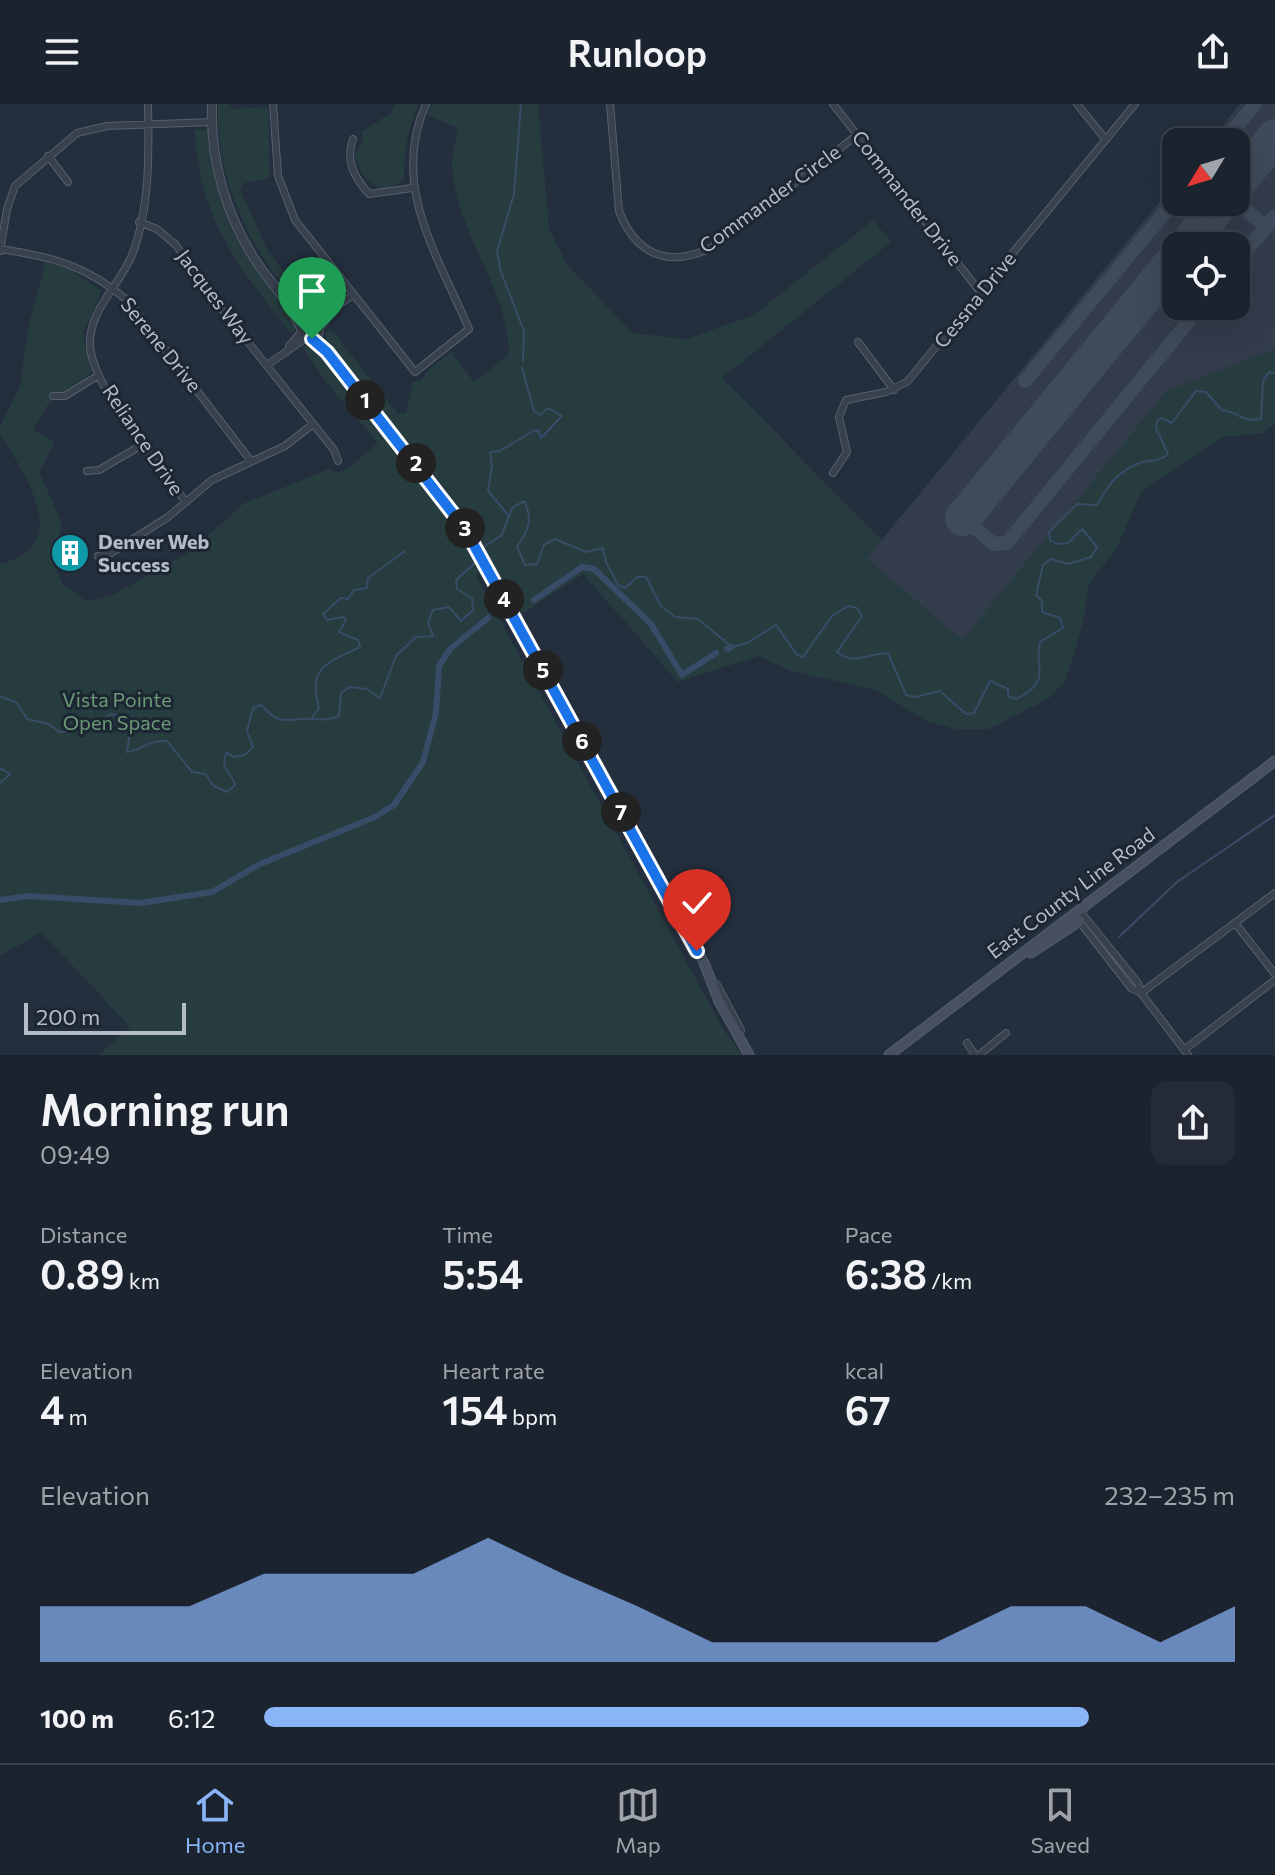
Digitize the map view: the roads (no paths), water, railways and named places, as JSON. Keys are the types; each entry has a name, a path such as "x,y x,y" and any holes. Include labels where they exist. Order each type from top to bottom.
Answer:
{"main road":[{"name":"East County Line Road","path":"890,1055 1078,915 1275,761"},
{"path":"704,963 719,1001 752,1055"}],"street":[{"name":"Reliance Drive","path":"148,104 150,152 132,255 90,330 91,352 99,375 142,445 186,502"},
{"path":"212,104 217,164 233,219 253,256 465,529 704,963"},
{"path":"273,104 278,176 287,205 304,234 415,372 469,329 412,188 412,139 426,104"},
{"name":"Commander Circle","path":"610,104 619,211 625,226 644,248 673,258 711,248 857,135"},
{"name":"Commander Drive","path":"833,104 981,293"},
{"path":"1077,104 1106,140"},
{"name":"Cessna Drive","path":"894,390 918,371 1135,104"},
{"path":"0,250 7,209 15,186 48,156 86,129 212,122"},
{"path":"353,139 348,152 355,178 369,194 412,188"},
{"path":"48,156 68,182"},
{"name":"Jacques Way","path":"139,222 157,229 176,245 208,292 334,450 338,461"},
{"name":"Serene Drive","path":"0,250 65,261 128,301 251,461"},
{"path":"267,365 353,295"},
{"path":"833,473 847,452 839,420 842,405 852,397 894,390 858,342"},
{"path":"53,396 65,396 99,375"},
{"path":"98,556 111,553 186,502 212,480 285,446 313,424"},
{"path":"87,471 99,470 142,445"},
{"path":"1141,993 1275,893"},
{"path":"1078,915 1131,988 1141,993"},
{"path":"1078,915 1138,983 1141,993 1186,1052 1275,977 1235,923"},
{"path":"967,1043 977,1055 1006,1033"},
{"path":"881,1055 907,1042"}],"waterway":[{"path":"521,104 514,194 497,251 501,272 524,331 523,361"},
{"path":"509,516 488,491 492,466 490,452 500,451 533,431 538,430 541,438 562,416 548,408 540,415 534,411 522,368"},
{"path":"479,550 502,535 512,508 524,501 528,524 517,546 525,565 537,564 544,545 555,539 586,552 603,548 606,562 618,585 625,588 637,577 646,577 661,606 675,617 698,619 732,647 747,643 776,625 797,655 803,657 832,616 848,606 857,608 862,616 837,652 849,658 888,653 906,695 915,697 940,691 966,714 974,713 990,681 1008,689 1008,696 1016,699 1035,686 1040,673 1040,642 1063,628 1060,618 1042,612 1042,601 1036,595 1043,565 1051,559 1068,564 1091,557 1097,547 1082,529 1068,543 1057,544 1050,540 1049,532 1077,504 1097,505 1123,472 1168,454 1156,428 1157,421 1161,418 1172,423 1196,391 1206,392 1222,410 1250,420 1261,419 1263,381 1269,372 1275,373"},
{"path":"312,718 319,708 316,694 318,675 329,663 360,647 358,640 339,632 346,620 344,617 327,620 323,614 341,598 348,599 354,590 367,588 368,578 405,551"},
{"path":"0,696 17,703 27,719 49,724 59,732 90,729 111,714 132,718 127,752 154,742 167,741 192,772 205,774 214,786 227,792 235,785 225,766 225,758 227,752 233,757 245,755 253,747 247,731 253,708 261,705 275,717 285,720 326,719 339,716 341,693 350,687 367,689 380,698 396,656 416,637 433,636 428,623 433,610 449,607 461,621 473,610 472,598 457,589 456,580 474,564 475,555"},
{"path":"534,600 582,567 594,569 651,624 682,675 716,653"},
{"path":"0,900 28,896 141,903 212,892 260,864 375,817 394,805 423,762 436,713 439,666 450,649 488,618"},
{"path":"727,649 732,647"},
{"path":"0,768 10,774 0,783"},
{"path":"1119,937 1177,882 1275,815"}],"place":[{"name":"Denver Web Success","path":"70,553"}],"park label":[{"name":"Vista Pointe Open Space","path":"117,712"}]}
